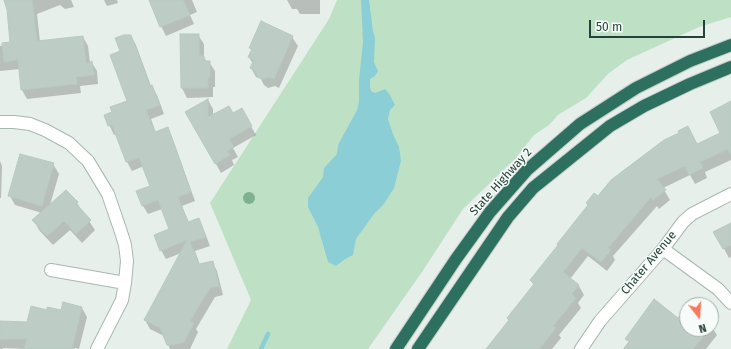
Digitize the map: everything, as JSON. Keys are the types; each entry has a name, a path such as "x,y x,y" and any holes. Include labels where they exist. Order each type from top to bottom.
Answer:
{"highway":[{"name":"State Highway 2","path":"396,349 490,212 536,161 580,124 636,88 690,61 731,45"},
{"path":"418,349 508,217 533,188 610,126 644,106 690,84 731,67"}],"street":[{"path":"0,122 30,124 69,143 88,161 108,194 125,245 127,261 122,300 97,349"},
{"name":"Chater Avenue","path":"581,349 600,321 663,248 682,222 692,214 731,194"},
{"path":"663,248 718,289 731,303"},
{"path":"51,270 125,284"}],"green space":[{"path":"337,0 731,0 731,17 699,27 627,60 609,73 586,98 558,115 549,125 534,135 516,158 463,209 424,269 368,349 227,349 251,300 210,203 329,19"}],"water":[{"path":"361,0 369,0 375,38 374,62 378,71 375,76 370,79 371,91 375,93 385,89 395,105 390,110 388,119 399,147 401,161 394,188 384,204 374,214 356,239 353,255 336,266 328,262 318,227 308,207 308,198 323,177 324,168 337,154 338,145 357,110 359,102 359,80 363,42"}],"building":[{"path":"4,0 32,0 37,41 83,36 86,64 92,61 94,75 76,77 77,84 21,90 18,60 4,62 2,43 10,42 7,10"},
{"path":"149,0 183,0 190,15 160,27"},
{"path":"261,21 293,36 274,79 269,77 262,79 258,77 254,70 250,68 254,60 248,57 252,49 249,48"},
{"path":"180,34 199,34 199,56 204,56 204,61 210,61 208,88 181,88"},
{"path":"124,35 131,35 150,86 152,85 160,105 146,110 155,132 168,127 191,192 178,197 188,222 199,218 206,237 190,242 199,264 213,261 219,286 210,288 190,321 194,323 184,342 174,345 167,345 160,328 144,320 187,240 160,251 154,235 169,229 158,200 142,206 136,191 150,186 139,158 126,162 112,125 108,126 104,115 112,112 110,107 127,101 110,55 120,51 115,38"},
{"path":"208,99 208,117 229,106 233,113 242,108 252,126 229,139 234,147 227,151 230,155 215,164 185,112"},
{"path":"731,101 731,155 728,149 700,162 703,168 689,175 685,166 657,179 666,190 653,200 651,197 608,248 611,250 601,262 582,248 563,272 579,285 572,294 576,298 553,326 556,328 539,349 486,349 509,320 507,318 534,284 530,280 588,205 586,203 594,193 598,196 611,180 664,140 679,133 678,131 688,126 697,144 720,133 710,112"},
{"path":"20,154 54,163 42,206 8,196"},
{"path":"66,190 78,202 76,204 91,220 76,234 64,221 47,236 32,220"},
{"path":"731,223 731,245 723,249 713,232"},
{"path":"654,299 678,318 679,317 679,337 703,337 693,349 624,349 630,342 625,339"},
{"path":"63,302 82,307 72,349 24,349 27,339 0,339 0,321 27,322 31,306 47,310 47,307 61,310"}],"waterway":[{"path":"261,349 268,334"}]}
